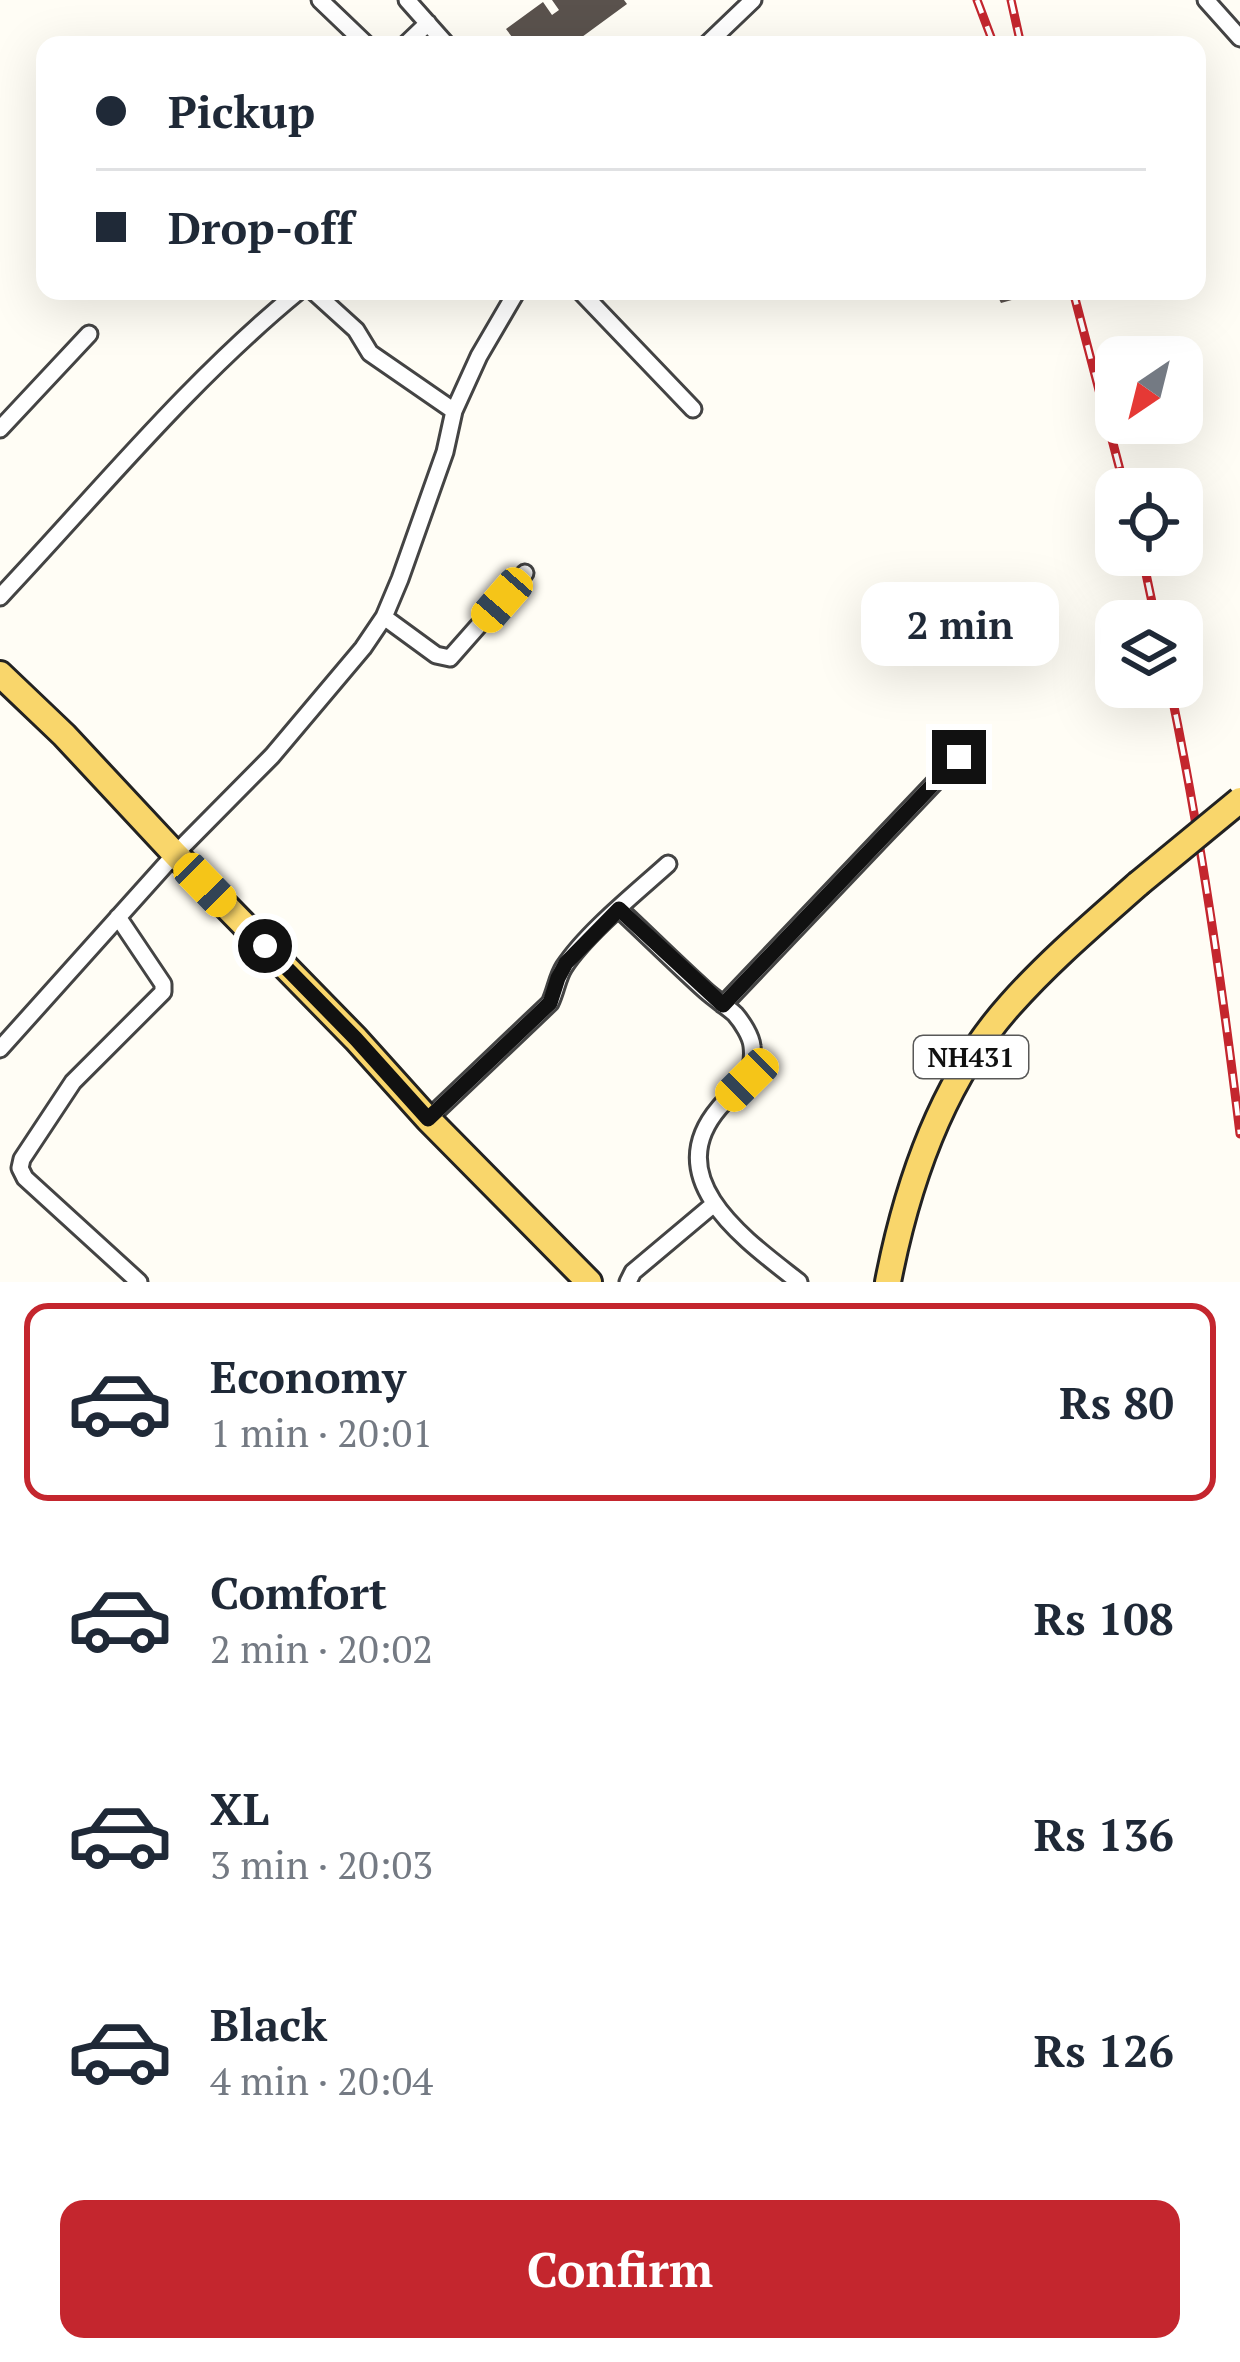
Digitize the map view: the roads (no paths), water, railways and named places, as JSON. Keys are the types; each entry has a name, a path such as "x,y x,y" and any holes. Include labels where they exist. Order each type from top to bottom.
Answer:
{"main road":[{"path":"1,677 64,735 589,1282"},
{"name":"NH431","path":"888,1282 899,1226 921,1160 952,1089 979,1045 1046,968 1240,800"}],"street":[{"path":"320,0 358,36"},
{"path":"407,0 439,36"},
{"path":"710,36 742,0"},
{"path":"715,36 753,0"},
{"path":"1206,0 1240,38"},
{"path":"414,36 428,23"},
{"path":"0,597 139,443 289,300"},
{"path":"323,300 356,330 370,353 454,411"},
{"path":"0,1049 175,854 272,756 363,648 384,617 445,452 454,411 512,300"},
{"path":"589,300 693,409"},
{"path":"0,429 89,334"},
{"path":"384,617 436,655 450,658 525,573"},
{"path":"723,1005 959,757"},
{"path":"428,1119 550,1003 566,963 668,864"},
{"path":"619,909 738,1017 752,1042 747,1080 700,1135 702,1180 735,1229 799,1282"},
{"path":"118,916 163,984 163,992 73,1082 20,1168 25,1178 139,1282"},
{"path":"628,1282 633,1272 714,1204"}],"railway":[{"path":"977,0 991,36"},
{"path":"1011,0 1019,36"},
{"path":"1075,300 1119,468"},
{"path":"1146,576 1152,600"},
{"path":"1174,708 1210,910 1240,1134"}]}
